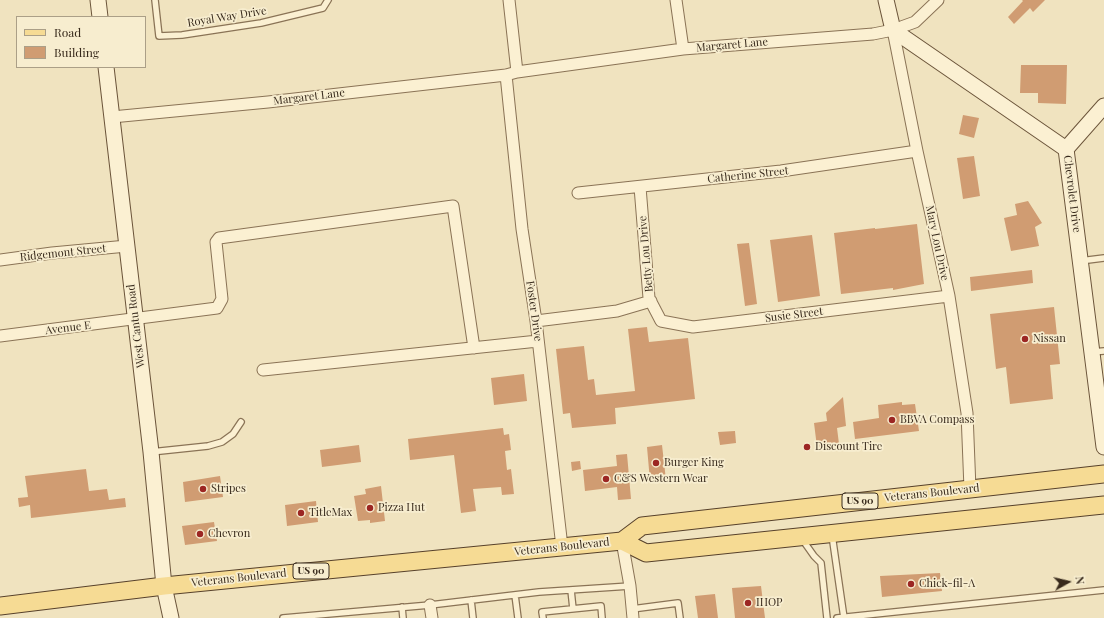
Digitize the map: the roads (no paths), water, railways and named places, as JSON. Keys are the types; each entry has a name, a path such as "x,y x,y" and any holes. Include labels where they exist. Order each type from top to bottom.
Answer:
{"main road":[{"name":"Veterans Boulevard","path":"622,542 642,526 1104,474"},
{"name":"Veterans Boulevard","path":"0,606 164,586 562,547 622,542 646,553 1104,505"},
{"path":"709,547 714,544 717,537 717,517"}],"street":[{"path":"98,0 100,16"},
{"path":"509,0 517,72"},
{"path":"676,0 684,49"},
{"name":"Mary Lou Drive","path":"886,0 949,296 967,413 970,489"},
{"name":"Margaret Lane","path":"112,117 268,102 506,75 517,72 684,49 873,34 893,30 915,22 938,0"},
{"name":"Chevrolet Drive","path":"893,30 1066,149 1080,261 1098,352 1104,448"},
{"name":"West Cantu Road","path":"106,68 151,452 164,586 171,618"},
{"name":"Foster Drive","path":"506,75 522,229 536,321 562,547"},
{"path":"1066,149 1104,106"},
{"name":"Catherine Street","path":"578,193 781,171 917,151"},
{"name":"Betty Lou Drive","path":"536,321 617,311 651,301 649,298 640,186"},
{"name":"Avenue E","path":"0,336 217,308 222,299 216,242 219,238 453,206 474,348"},
{"name":"Ridgemont Street","path":"0,260 52,253 127,246"},
{"name":"Susie Street","path":"651,301 661,322 693,327 949,296"},
{"path":"263,370 538,341"},
{"path":"622,542 630,586 633,614"},
{"path":"430,604 432,618"}],"lane":[{"name":"Royal Way Drive","path":"155,0 159,36 182,35 261,23 323,8 328,0"},
{"path":"1080,261 1104,258"},
{"path":"151,452 208,446 222,442 233,434 241,422"},
{"path":"831,534 844,618"},
{"path":"801,537 814,556 821,563 827,618"},
{"path":"283,618 324,616 516,594 630,586"},
{"path":"571,590 573,609"},
{"path":"837,618 1104,590"},
{"path":"516,594 518,618"},
{"path":"471,600 473,618"},
{"path":"633,614 678,603 680,618"},
{"path":"543,618 542,612 601,606 602,618"},
{"path":"402,607 403,618"}],"place":[{"name":"Nissan","path":"1025,339"},
{"name":"BBVA Compass","path":"892,420"},
{"name":"Discount Tire","path":"807,447"},
{"name":"Burger King","path":"656,463"},
{"name":"C&S Western Wear","path":"606,479"},
{"name":"Stripes","path":"203,489"},
{"name":"Pizza Hut","path":"370,508"},
{"name":"TitleMax","path":"301,513"},
{"name":"Chevron","path":"200,534"},
{"name":"Chick-fil-A","path":"911,584"},
{"name":"IHOP","path":"748,603"}]}
